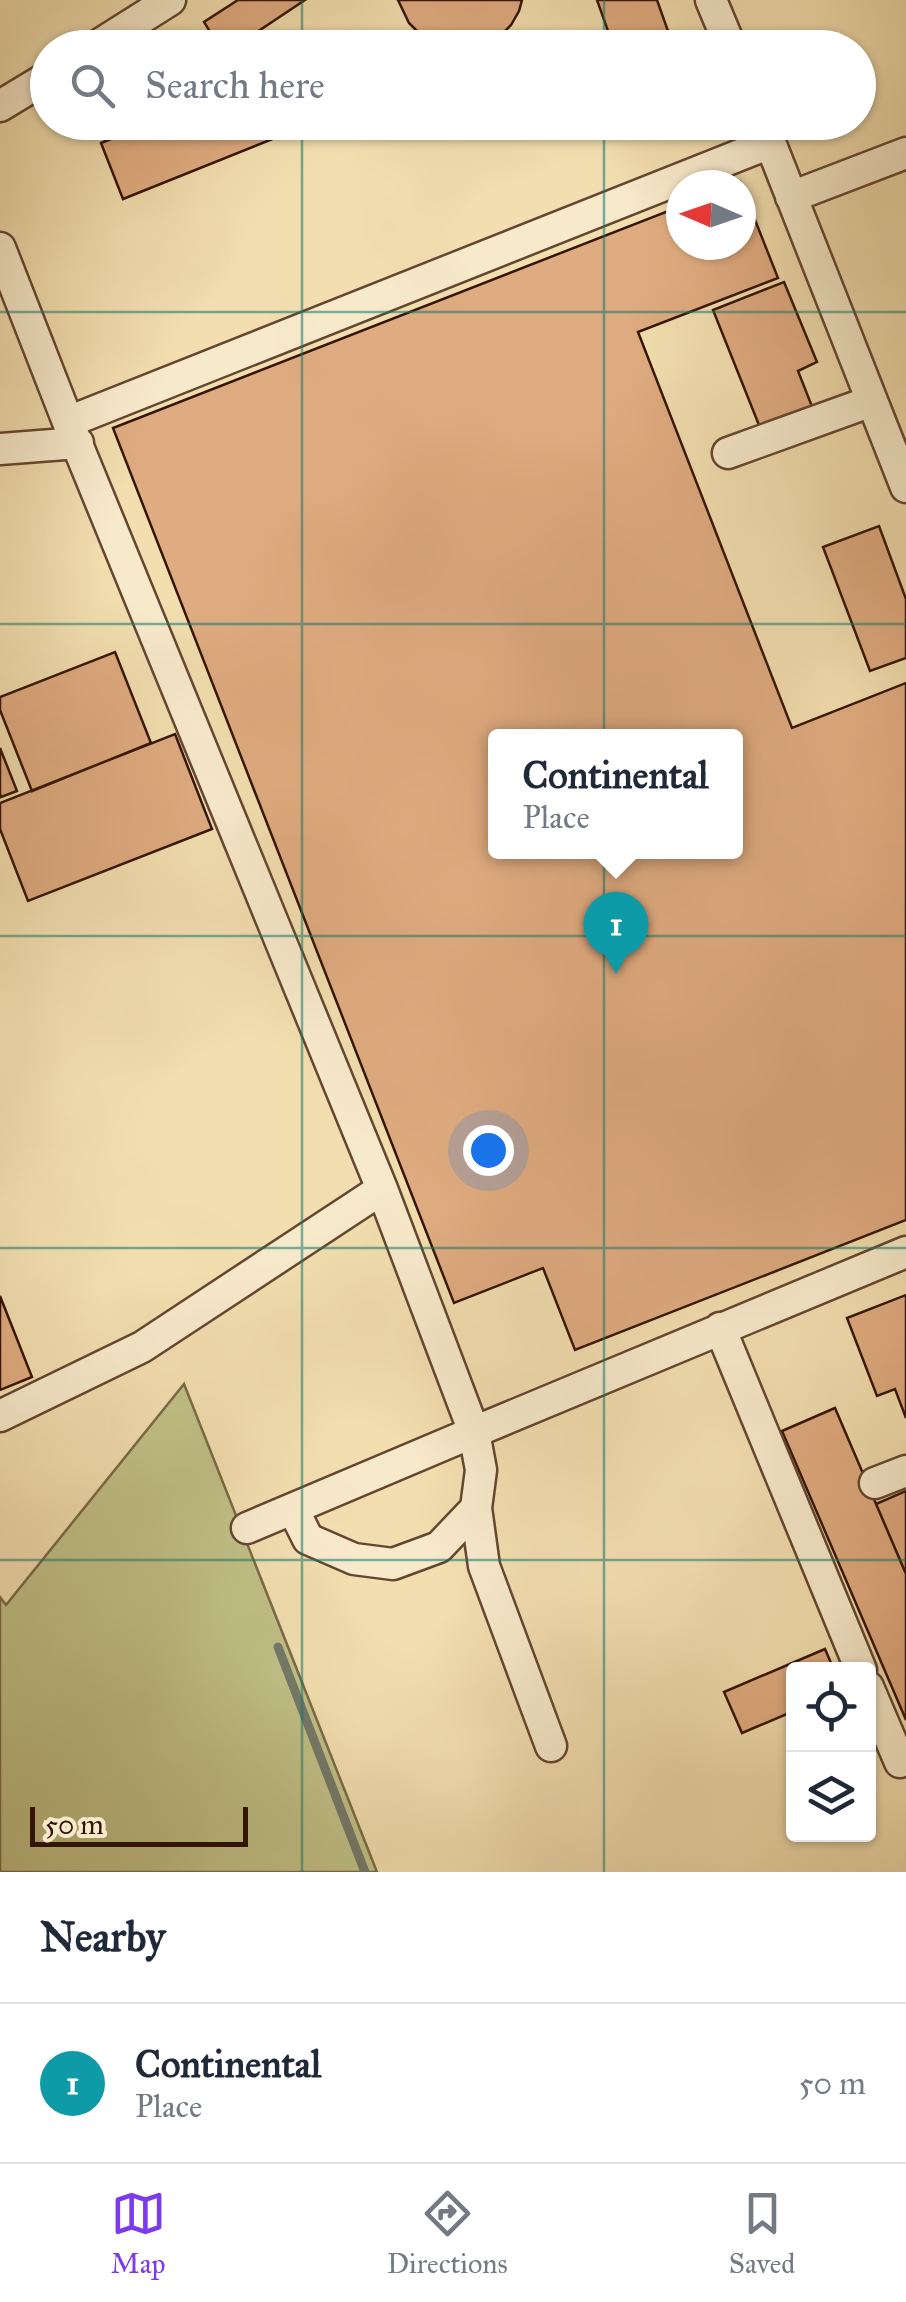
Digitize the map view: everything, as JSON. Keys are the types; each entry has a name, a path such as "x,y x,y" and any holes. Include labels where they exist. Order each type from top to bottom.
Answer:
{"lane":[{"path":"122,30 170,0"},
{"path":"711,0 724,30"},
{"path":"0,106 30,88"},
{"path":"0,449 73,432 750,140"},
{"path":"769,140 906,487"},
{"path":"792,197 906,152"},
{"path":"0,248 382,1189 474,1432 481,1470 476,1508 484,1566 550,1746"},
{"path":"728,452 872,400"},
{"path":"0,1416 142,1347 382,1189"},
{"path":"247,1528 906,1252"},
{"path":"720,1328 858,1662"},
{"path":"875,1483 906,1471"},
{"path":"293,1509 308,1539 354,1559 393,1564 439,1547 476,1508"},
{"path":"876,1706 900,1762 906,1759"}],"green space":[{"path":"184,1384 377,1872 0,1872 0,1597 6,1605"}],"building":[{"path":"238,0 305,0 260,30 209,30 204,22"},
{"path":"398,0 522,0 506,30 416,30"},
{"path":"597,0 657,0 668,30 608,30"},
{"path":"108,140 270,140 123,199 101,143"},
{"path":"666,212 666,260 756,260 756,222 778,278 638,332 792,728 906,683 906,1220 575,1350 543,1268 454,1303 113,428"},
{"path":"784,282 817,362 798,371 813,409 761,430 713,310"},
{"path":"879,526 906,599 906,658 870,671 823,547"},
{"path":"115,652 151,743 32,791 0,710 0,697"},
{"path":"175,734 212,829 28,901 0,829 0,803"},
{"path":"0,748 17,791 1,797 0,793"},
{"path":"906,1295 906,1418 895,1389 877,1396 847,1318"},
{"path":"0,1296 32,1377 0,1390"},
{"path":"835,1408 906,1574 906,1720 782,1431"},
{"path":"906,1491 906,1574 876,1504"},
{"path":"825,1649 831,1662 794,1662"},
{"path":"786,1666 786,1714 742,1733 724,1692"}],"waterway":[{"path":"278,1647 365,1872"}],"place":[{"name":"Continental","path":"616,974"}]}
